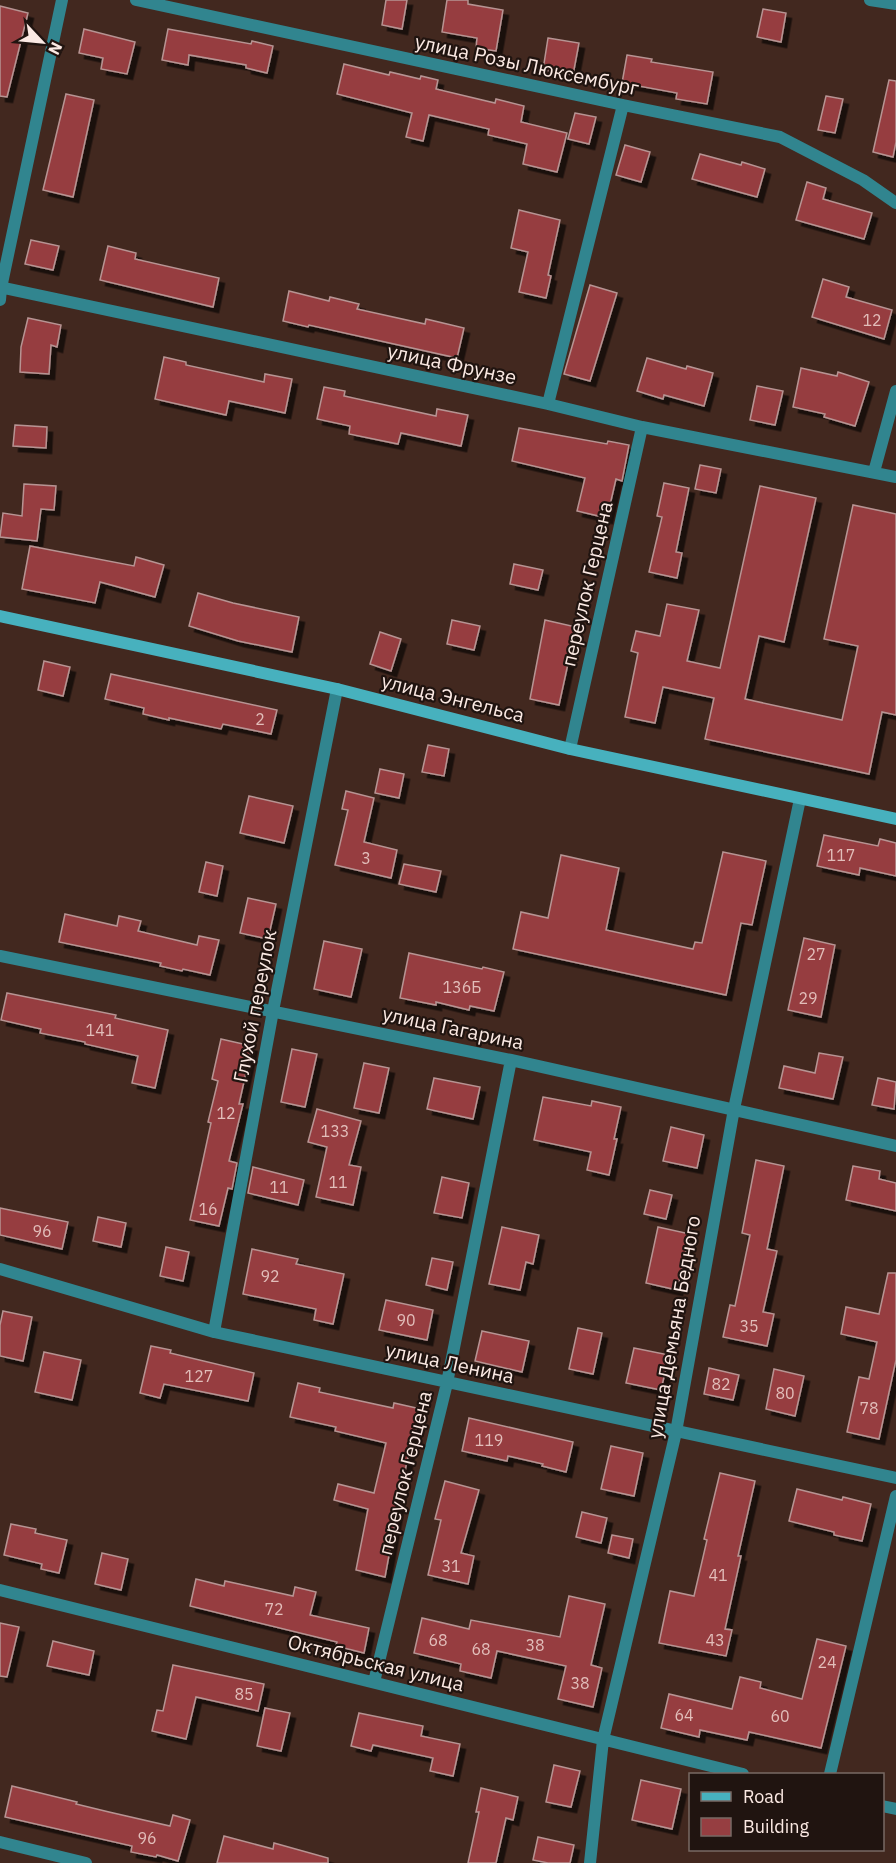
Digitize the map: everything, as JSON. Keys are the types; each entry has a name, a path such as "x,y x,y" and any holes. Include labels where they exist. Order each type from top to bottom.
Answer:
{"main road":[{"name":"улица Энгельса","path":"0,616 337,688 570,749 896,819"}],"street":[{"path":"0,292 62,0"},
{"name":"улица Розы Люксембург","path":"136,0 780,137 863,180 896,203"},
{"path":"870,0 896,4"},
{"path":"548,405 622,105"},
{"name":"улица Фрунзе","path":"0,292 548,405 642,427 896,477"},
{"path":"874,472 896,391"},
{"name":"переулок Герцена","path":"570,749 642,427"},
{"name":"Глухой переулок","path":"214,1332 273,1011 337,688"},
{"name":"улица Демьяна Бедного","path":"590,1863 603,1740 676,1432 734,1109 800,799"},
{"name":"улица Гагарина","path":"0,956 511,1060 896,1146"},
{"name":"переулок Герцена","path":"374,1682 447,1383 511,1060"},
{"name":"улица Ленина","path":"0,1269 214,1332 896,1478"},
{"path":"830,1773 896,1496"},
{"name":"Октябрьская улица","path":"0,1590 739,1773"},
{"path":"0,1842 86,1863"}],"building":[{"path":"386,0 407,0 402,29 382,25"},
{"path":"447,0 468,0 468,4 503,10 496,51 476,48 477,38 442,32"},
{"path":"0,6 28,13 7,97 0,96"},
{"path":"763,9 786,13 781,42 757,37"},
{"path":"84,29 135,42 127,74 101,69 103,58 79,53"},
{"path":"168,29 273,46 267,73 246,68 246,65 189,55 188,65 162,60"},
{"path":"548,38 579,43 573,75 543,70"},
{"path":"627,55 652,59 651,62 713,72 707,104 676,99 677,93 622,83"},
{"path":"344,64 389,75 390,72 420,79 421,76 438,80 436,89 495,103 496,99 524,106 521,122 567,133 557,172 523,164 527,144 488,135 489,129 429,115 423,141 406,137 412,113 337,94"},
{"path":"889,80 896,81 896,142 893,157 873,152"},
{"path":"66,94 94,100 73,197 43,190"},
{"path":"826,96 843,99 835,133 818,130"},
{"path":"575,113 596,117 589,144 568,139"},
{"path":"625,145 650,152 641,182 616,175"},
{"path":"700,154 765,169 757,197 692,179"},
{"path":"807,182 826,188 823,199 872,213 864,239 796,220"},
{"path":"519,210 560,220 548,275 551,276 546,298 519,292 528,252 511,248"},
{"path":"31,240 59,246 53,270 25,264"},
{"path":"108,246 136,253 135,259 219,278 213,307 100,280"},
{"path":"823,279 849,287 846,297 892,310 884,339 812,317"},
{"path":"590,285 617,293 590,381 564,374"},
{"path":"289,291 329,301 330,297 359,304 357,309 425,324 426,319 464,328 457,358 283,321"},
{"path":"28,318 61,325 57,347 51,345 49,374 20,372 21,347"},
{"path":"164,357 186,362 186,365 264,382 265,374 292,379 285,413 229,401 226,415 155,399"},
{"path":"647,358 686,369 687,366 713,373 704,406 664,395 663,399 637,391"},
{"path":"801,368 837,376 838,372 869,382 855,426 824,417 825,414 793,407"},
{"path":"757,386 783,391 775,425 750,420"},
{"path":"324,387 345,391 344,396 436,416 437,409 468,415 461,446 401,433 398,444 349,434 350,426 317,419"},
{"path":"15,425 47,427 46,448 13,446"},
{"path":"519,428 607,444 608,441 629,445 622,481 616,479 607,518 577,511 585,478 512,461"},
{"path":"700,465 721,469 716,493 695,489"},
{"path":"664,483 689,488 676,552 682,553 677,578 649,572 662,517 657,516"},
{"path":"24,484 56,486 54,510 41,509 37,541 0,537 3,513 22,516"},
{"path":"760,486 816,498 784,642 759,636 745,699 842,720 858,646 824,639 853,505 896,514 896,715 882,712 869,774 705,739 714,698 663,687 655,723 625,717 638,653 631,651 636,631 660,636 667,604 699,610 687,661 720,668"},
{"path":"30,546 134,566 136,557 164,565 155,597 100,582 95,603 22,589"},
{"path":"514,564 543,570 538,590 510,584"},
{"path":"198,593 299,617 292,652 238,641 189,626"},
{"path":"452,620 480,626 474,650 447,644"},
{"path":"545,620 576,627 559,705 530,699"},
{"path":"380,632 401,639 391,671 370,664"},
{"path":"44,661 70,667 63,696 38,690"},
{"path":"111,674 277,710 271,734 223,724 221,729 143,714 144,708 105,699"},
{"path":"428,745 449,749 444,776 422,772"},
{"path":"380,769 404,774 399,798 375,793"},
{"path":"346,791 374,798 364,842 397,850 391,878 335,865 348,810 342,809"},
{"path":"249,796 293,806 284,843 240,833"},
{"path":"824,835 878,846 880,839 896,843 896,876 860,868 859,875 817,866"},
{"path":"723,852 766,861 752,925 741,923 726,995 513,949 521,912 548,918 561,855 619,868 606,930 693,949 695,942 702,943"},
{"path":"206,862 223,866 217,896 199,892"},
{"path":"404,864 441,871 436,892 399,884"},
{"path":"248,898 276,904 268,939 240,933"},
{"path":"65,914 117,926 119,916 141,921 138,931 197,945 199,936 219,940 210,975 183,969 182,971 160,966 161,963 59,942"},
{"path":"804,938 835,945 821,1017 788,1010"},
{"path":"324,941 362,949 351,997 314,989"},
{"path":"409,953 504,972 494,1011 470,1006 469,1010 436,1002 436,1005 400,998"},
{"path":"7,993 116,1015 115,1018 168,1030 155,1088 132,1083 138,1056 40,1033 41,1029 1,1020"},
{"path":"221,1039 252,1046 239,1104 243,1104 229,1161 237,1163 232,1189 228,1188 219,1226 190,1220 211,1123 208,1122 218,1081 212,1079"},
{"path":"292,1049 317,1054 305,1107 281,1102"},
{"path":"819,1053 843,1057 833,1099 779,1088 784,1066 815,1073"},
{"path":"364,1063 389,1068 379,1113 354,1108"},
{"path":"434,1078 480,1087 473,1119 427,1109"},
{"path":"878,1078 896,1082 894,1109 872,1105"},
{"path":"543,1097 591,1106 592,1101 621,1107 609,1175 587,1170 591,1152 534,1140"},
{"path":"317,1109 361,1121 349,1165 361,1167 353,1205 316,1197 327,1147 308,1142"},
{"path":"671,1127 704,1135 697,1168 663,1161"},
{"path":"756,1160 784,1166 767,1249 777,1251 763,1312 774,1314 767,1346 723,1337 730,1305 735,1306 750,1235 742,1233"},
{"path":"853,1166 880,1171 879,1179 896,1183 896,1211 846,1200"},
{"path":"253,1167 304,1180 298,1205 248,1193"},
{"path":"442,1177 469,1183 462,1218 434,1213"},
{"path":"650,1190 672,1195 666,1219 644,1214"},
{"path":"0,1208 68,1222 62,1249 0,1235"},
{"path":"98,1217 126,1223 121,1247 93,1241"},
{"path":"502,1227 539,1235 533,1264 526,1262 520,1290 489,1284"},
{"path":"658,1227 690,1234 677,1290 646,1283"},
{"path":"166,1247 189,1252 183,1281 160,1276"},
{"path":"252,1249 298,1259 296,1264 344,1274 333,1324 314,1320 316,1309 243,1294"},
{"path":"432,1258 453,1262 447,1290 426,1285"},
{"path":"888,1273 896,1273 896,1360 879,1439 847,1432 859,1377 869,1379 877,1342 841,1334 846,1307 879,1314"},
{"path":"386,1300 433,1310 427,1340 379,1330"},
{"path":"3,1311 32,1317 23,1361 0,1356 0,1325"},
{"path":"578,1328 602,1333 593,1374 569,1369"},
{"path":"482,1331 529,1341 522,1372 475,1361"},
{"path":"151,1346 171,1350 170,1353 254,1373 248,1401 164,1384 160,1398 140,1393"},
{"path":"634,1348 669,1355 661,1390 626,1383"},
{"path":"44,1352 81,1360 72,1400 35,1392"},
{"path":"709,1368 739,1375 733,1400 704,1394"},
{"path":"774,1369 804,1376 795,1416 766,1409"},
{"path":"298,1383 320,1388 319,1392 393,1408 394,1403 421,1409 414,1438 412,1438 385,1577 356,1570 368,1509 334,1500 338,1484 374,1493 386,1443 335,1431 336,1427 290,1417"},
{"path":"469,1418 573,1442 566,1472 508,1456 507,1461 462,1451"},
{"path":"611,1446 643,1453 634,1496 601,1489"},
{"path":"720,1473 755,1481 725,1629 732,1630 726,1656 659,1643 670,1591 694,1596 707,1540 704,1539"},
{"path":"445,1481 479,1490 461,1553 474,1556 468,1584 428,1575 441,1520 435,1519"},
{"path":"797,1489 842,1500 843,1497 871,1504 862,1541 789,1521"},
{"path":"582,1512 607,1518 601,1543 576,1537"},
{"path":"11,1524 36,1529 35,1533 67,1540 59,1573 41,1569 42,1564 4,1555"},
{"path":"612,1535 633,1539 629,1558 608,1553"},
{"path":"102,1553 128,1559 121,1590 95,1584"},
{"path":"196,1579 224,1586 225,1581 293,1596 295,1587 316,1592 310,1615 369,1628 364,1653 336,1646 337,1642 190,1606"},
{"path":"569,1596 605,1604 591,1665 602,1668 593,1707 558,1699 566,1666 497,1651 491,1678 460,1671 461,1664 414,1653 422,1618 469,1629 471,1620 560,1637"},
{"path":"0,1623 19,1627 7,1677 0,1676"},
{"path":"817,1639 846,1646 821,1748 749,1732 747,1740 700,1730 699,1737 661,1728 669,1694 732,1709 740,1677 761,1682 760,1688 802,1699"},
{"path":"53,1641 94,1651 89,1675 47,1666"},
{"path":"173,1665 264,1684 258,1711 196,1697 186,1739 152,1731 157,1710 163,1711"},
{"path":"265,1708 290,1713 281,1751 257,1746"},
{"path":"359,1713 423,1726 421,1736 460,1744 453,1776 430,1771 433,1758 373,1745 371,1751 351,1746"},
{"path":"554,1765 580,1771 571,1807 546,1802"},
{"path":"641,1780 681,1789 672,1829 632,1820"},
{"path":"12,1786 170,1826 173,1815 190,1820 178,1861 157,1855 156,1857 131,1852 132,1846 5,1817"},
{"path":"481,1788 518,1797 513,1820 506,1818 496,1863 468,1863 479,1812 476,1812"},
{"path":"224,1836 273,1849 274,1843 328,1858 328,1863 217,1863"},
{"path":"538,1837 574,1845 570,1863 533,1860"}]}
